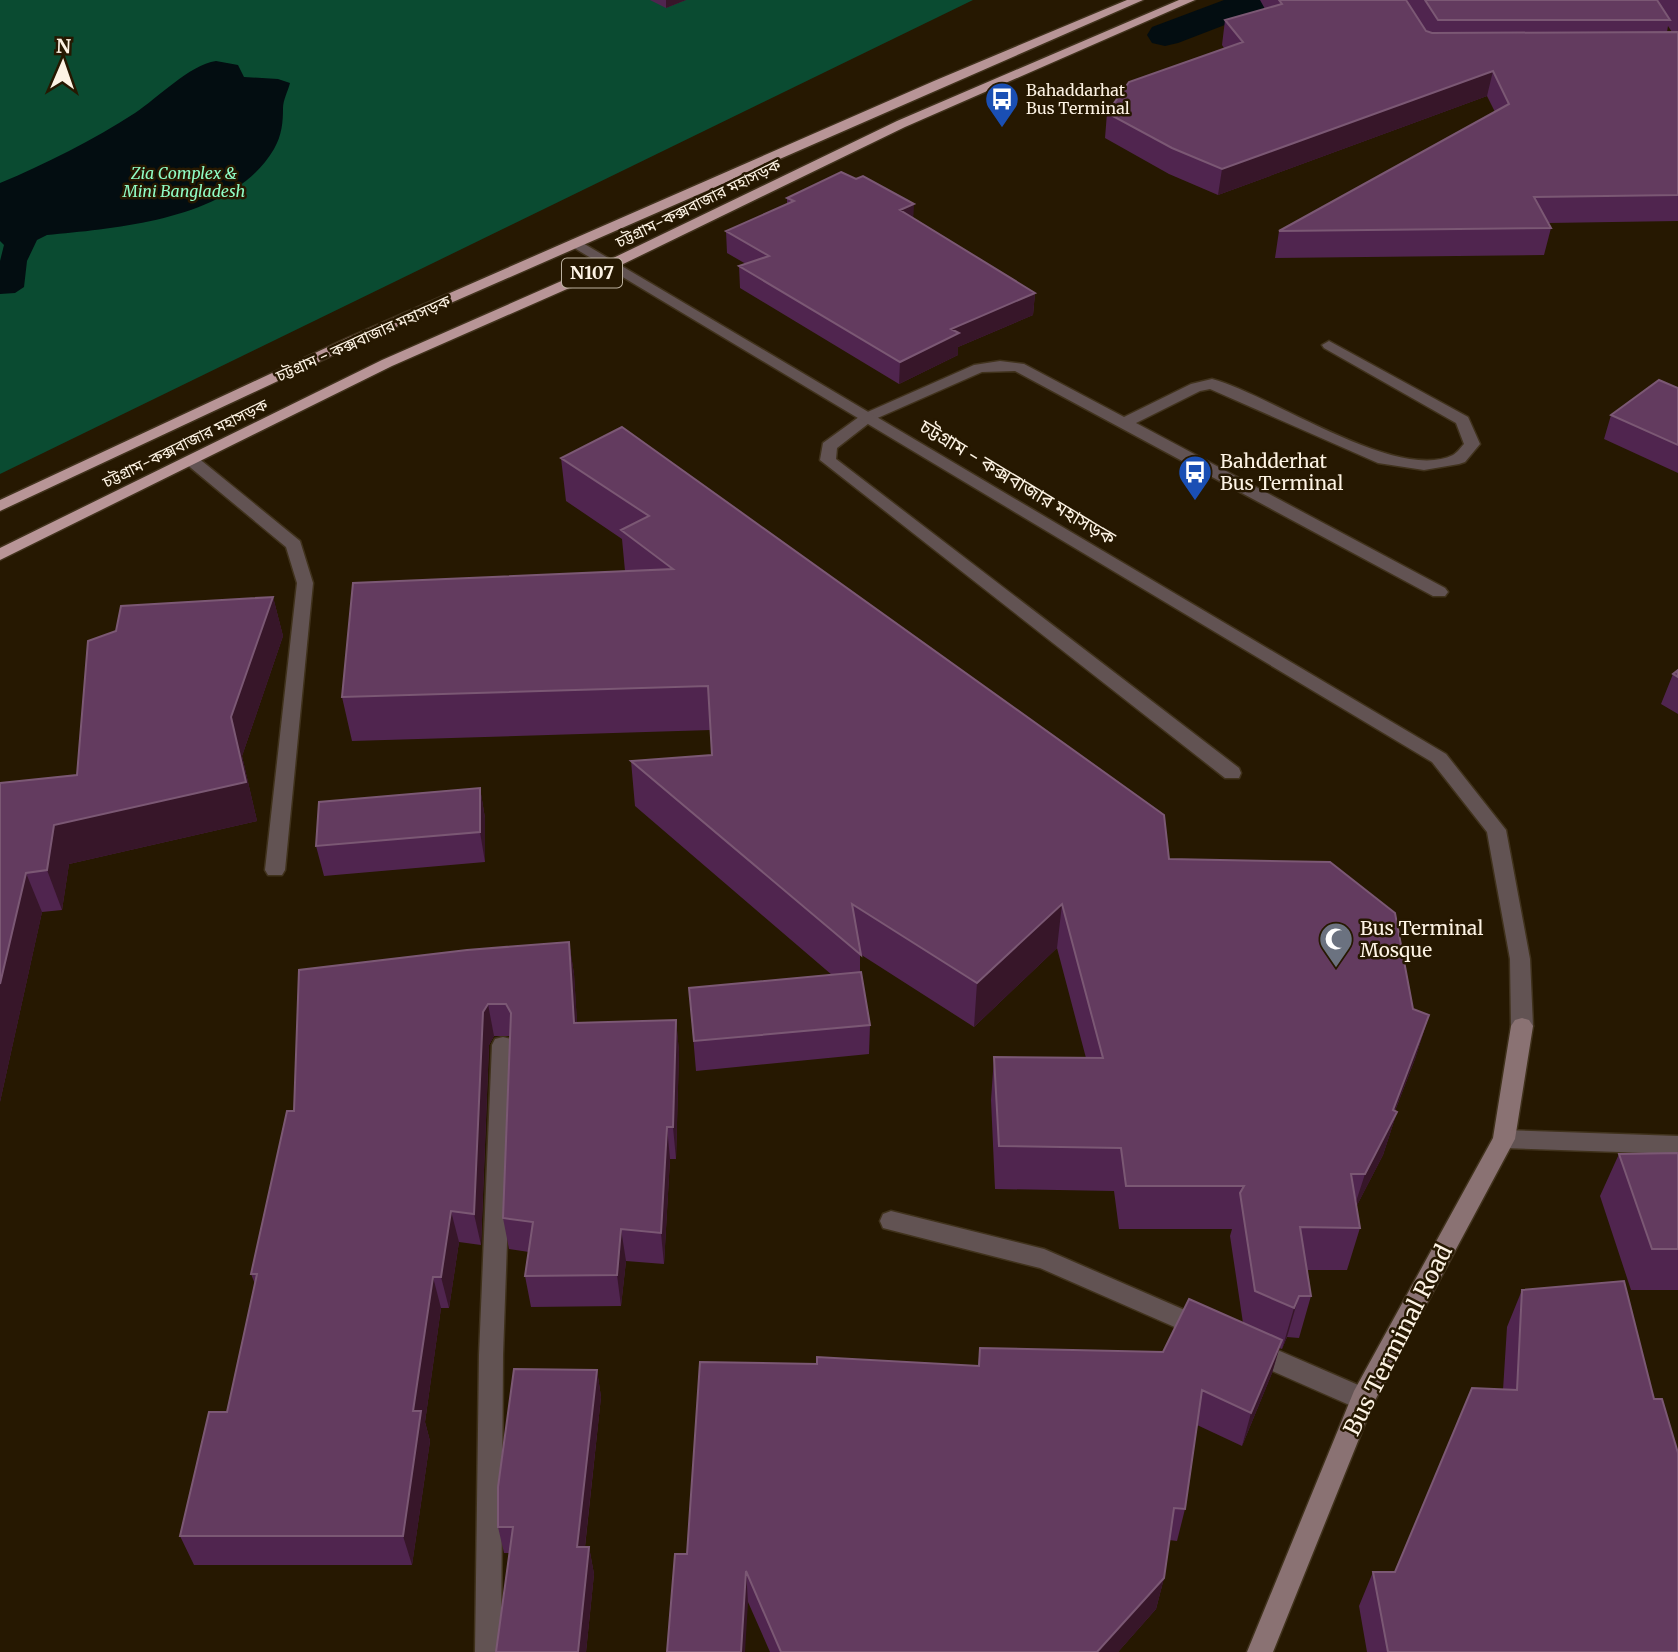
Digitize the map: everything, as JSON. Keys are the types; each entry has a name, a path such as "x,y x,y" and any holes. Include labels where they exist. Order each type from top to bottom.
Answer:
{"highway":[{"name":"চট্টগ্রাম - কক্সবাজার মহাসড়ক","path":"0,506 352,341 1137,0"},
{"name":"চট্টগ্রাম-কক্সবাজার মহাসড়ক","path":"0,555 387,363 612,264 901,124 1189,0"}],"main road":[{"name":"Bus Terminal Road","path":"1260,1652 1363,1399 1504,1139 1522,1026"}],"street":[{"name":"চট্টগ্রাম - কক্সবাজার মহাসড়ক","path":"576,243 1439,758"},
{"path":"1125,423 1196,387 1212,384 1378,458 1424,465 1459,458 1472,444 1463,420 1329,345"},
{"path":"1232,773 828,460 829,446 868,417 979,368 1000,365 1019,367 1438,592"},
{"path":"191,460 294,545 305,583 275,870"},
{"path":"1439,758 1496,830 1520,958 1522,1026"},
{"path":"488,1652 491,1356 503,1045"},
{"path":"1504,1139 1678,1145"},
{"path":"891,1221 1044,1259 1363,1399"}],"green space":[{"name":"Zia Complex & Mini Bangladesh","path":"0,0 973,0 0,474"}],"shaded area":[{"path":"216,61 238,65 244,77 278,79 290,83 284,102 279,139 255,173 232,191 173,216 108,228 47,235 37,240 27,261 24,287 15,293 0,294 0,261 4,245 0,241 0,183 103,133 135,113 185,75"}],"building":[{"path":"1279,0 1406,0 1426,31 1432,33 1678,32 1678,195 1534,197 1551,228 1279,231 1509,104 1493,71 1222,169 1172,148 1107,113 1129,82 1243,42 1225,20 1282,4"},
{"path":"1425,0 1657,0 1670,20 1438,20"},
{"path":"841,172 856,179 863,176 914,204 900,210 1035,293 951,329 959,333 900,362 739,266 769,256 726,231 794,201 787,198"},
{"path":"1659,380 1678,388 1678,445 1611,415"},
{"path":"622,427 1164,815 1169,859 1330,862 1395,913 1413,1009 1429,1015 1393,1110 1397,1112 1365,1174 1351,1174 1360,1228 1300,1227 1311,1296 1299,1296 1294,1308 1255,1291 1240,1193 1244,1186 1126,1186 1121,1148 999,1146 994,1057 1103,1058 1062,904 977,983 852,904 861,955 631,761 712,755 708,686 342,697 353,583 673,569 621,530 649,516 561,458"},
{"path":"273,597 231,717 246,782 54,825 47,870 26,873 0,984 0,783 77,775 88,641 116,631 121,606"},
{"path":"480,788 480,832 316,846 319,802"},
{"path":"569,942 574,1023 676,1020 673,1127 667,1127 661,1233 621,1229 617,1275 525,1276 533,1222 503,1218 511,1013 506,1004 488,1004 483,1012 474,1214 451,1211 441,1277 433,1277 413,1411 421,1411 403,1536 180,1536 209,1412 227,1412 257,1274 251,1274 287,1111 294,1111 299,970 467,950"},
{"path":"861,972 870,1025 694,1041 689,988"},
{"path":"1678,1153 1678,1249 1652,1249 1619,1154"},
{"path":"1624,1281 1654,1399 1662,1399 1678,1453 1678,1652 1388,1652 1373,1572 1395,1572 1472,1388 1517,1390 1522,1290"},
{"path":"1189,1299 1282,1340 1251,1413 1202,1390 1185,1509 1174,1508 1164,1578 1097,1652 781,1652 746,1571 741,1652 667,1652 675,1554 687,1554 700,1362 817,1364 817,1357 979,1366 980,1348 1163,1352"},
{"path":"514,1369 597,1370 577,1547 589,1547 578,1652 496,1652 513,1527 498,1527 498,1487"}],"waterway":[{"path":"1165,35 1256,0"}],"place":[{"name":"Bahaddarhat Bus Terminal","path":"1002,129"},
{"name":"Bahdderhat Bus Terminal","path":"1195,502"},
{"name":"Bus Terminal Mosque","path":"1336,969"}]}
